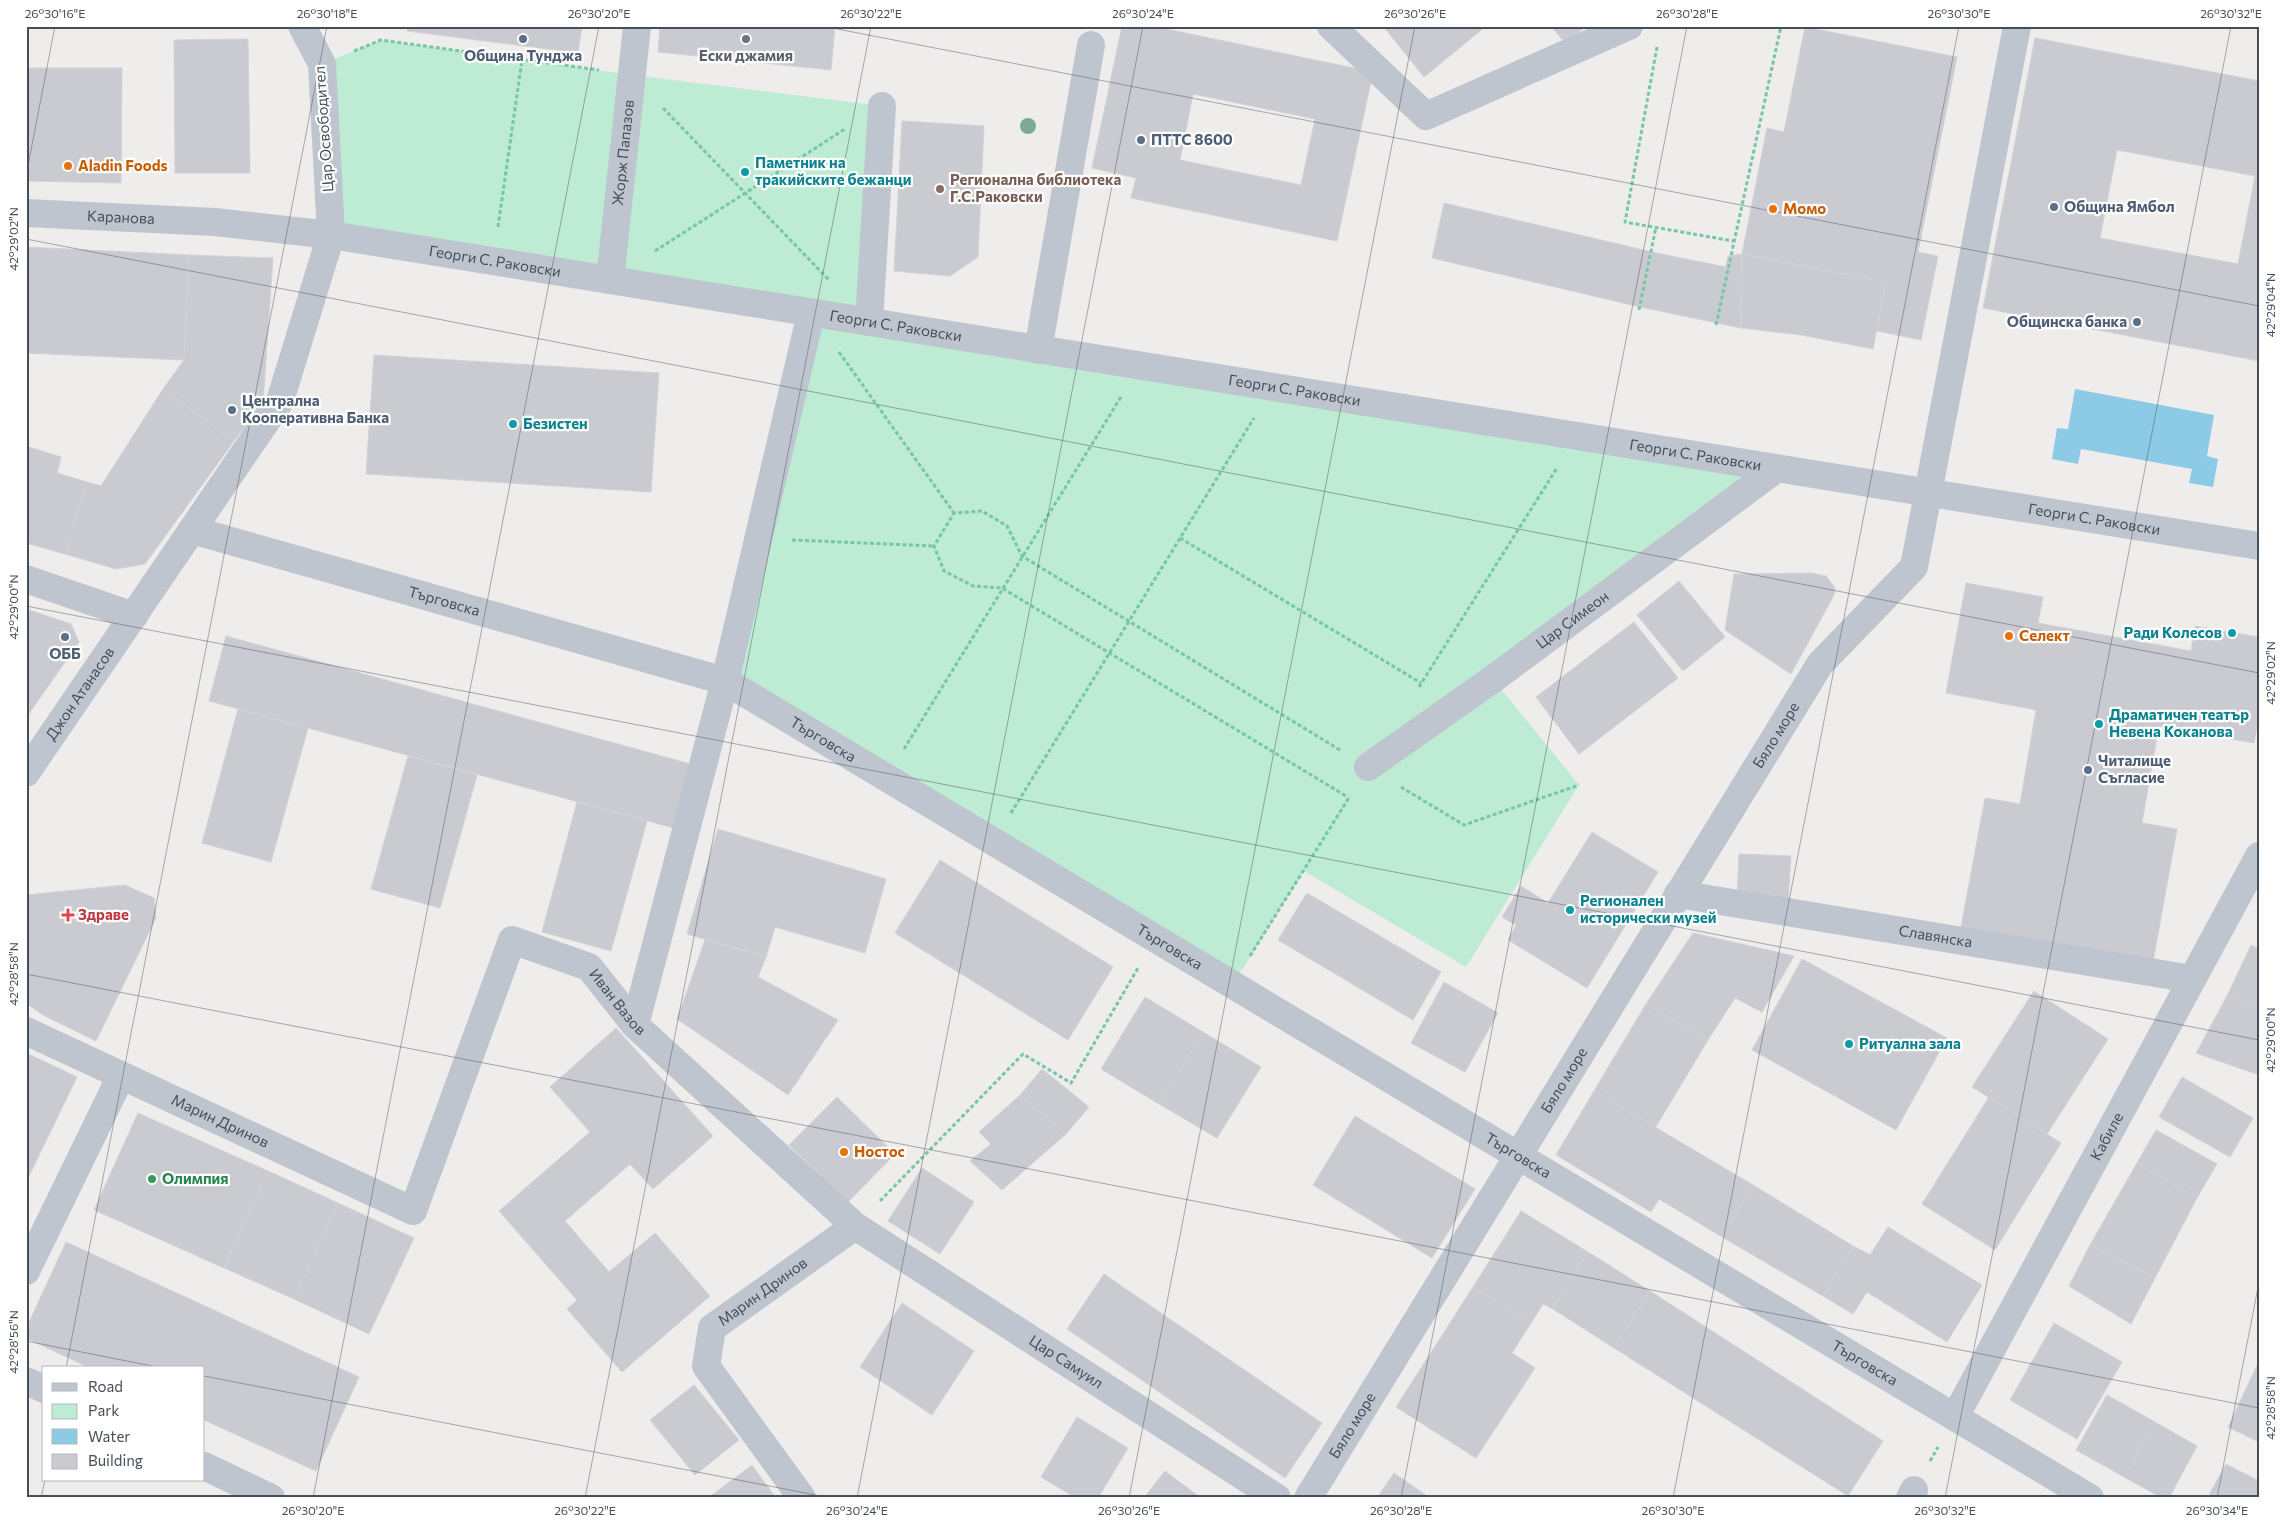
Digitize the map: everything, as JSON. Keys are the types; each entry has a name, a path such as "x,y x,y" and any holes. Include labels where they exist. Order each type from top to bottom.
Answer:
{"street":[{"name":"Цар Освободител","path":"302,26 322,64 331,235"},
{"name":"Жорж Папазов","path":"610,280 637,26"},
{"path":"1335,28 1426,116 1629,26"},
{"name":"Бяло море","path":"1308,1498 1820,664 1914,567 2017,26"},
{"path":"1038,350 1091,44"},
{"path":"869,322 882,106"},
{"name":"Каранова","path":"26,213 215,222 331,235"},
{"name":"Георги С. Раковски","path":"331,235 2259,546"},
{"name":"Джон Атанасов","path":"26,773 280,401 331,235"},
{"path":"635,1025 725,681 811,313"},
{"name":"Цар Симеон","path":"1368,767 1500,673 1776,469"},
{"name":"Търговска","path":"192,530 725,681 2090,1498"},
{"path":"26,579 134,616"},
{"name":"Кабиле","path":"1955,1417 2259,856"},
{"name":"Славянска","path":"1678,894 2192,979"},
{"name":"Иван Вазов","path":"412,1212 512,940 589,967 635,1025 855,1226"},
{"name":"Марин Дринов","path":"26,1031 412,1212"},
{"path":"26,1271 121,1076"},
{"name":"Марин Дринов","path":"802,1498 706,1366 712,1328 855,1226"},
{"name":"Цар Самуил","path":"855,1226 1277,1498"},
{"path":"26,1381 42,1388"},
{"path":"205,1466 271,1498"}],"path":[{"path":"1716,325 1781,26"},
{"path":"322,64 381,40 632,75 869,322"},
{"path":"1657,46 1625,222 1733,241"},
{"path":"493,262 522,60"},
{"path":"610,280 882,106"},
{"path":"1639,310 1656,227"},
{"path":"811,313 954,512"},
{"path":"887,777 1140,366"},
{"path":"994,842 1179,538 1273,388"},
{"path":"954,512 982,511 1008,526 1022,556 1464,825 1579,785"},
{"path":"934,546 954,512"},
{"path":"758,538 934,546"},
{"path":"1179,538 1421,683"},
{"path":"934,546 944,571 973,586 1002,588 1349,798"},
{"path":"855,1226 1023,1054 1071,1083 1156,938"},
{"path":"1912,1494 1955,1417"}],"green space":[{"path":"381,40 632,75 882,106 869,322 1776,469 1493,679 1579,785 1466,967 1304,871 1233,984 725,681 811,313 331,235 322,64"}],"water":[{"path":"2075,389 2214,415 2207,456 2218,459 2213,487 2189,483 2192,469 2081,449 2078,464 2052,459 2057,428 2068,429"}],"building":[{"name":"Община Тунджа","path":"407,26 582,26 578,53 407,31"},
{"name":"Ески джамия","path":"660,26 835,26 831,70 658,52"},
{"name":"ПТТС 8600","path":"1122,26 1152,26 1373,72 1337,241 1131,198 1136,178 1092,168","holes":["1193,94 1315,119 1301,185 1180,160"]},
{"path":"1383,26 1486,26 1424,77"},
{"path":"1551,26 1586,26 1566,44"},
{"path":"1805,27 1957,57 1918,252 1938,256 1921,340 1877,331 1886,282 1742,254 1767,128 1784,132"},
{"name":"Община Ямбол","path":"2035,38 2259,81 2259,361 1983,308","holes":["2117,150 2255,176 2238,264 2100,238"]},
{"path":"248,39 250,173 175,173 174,40"},
{"path":"26,68 122,68 121,183 26,181"},
{"name":"Регионална библиотека Г.С.Раковски","path":"902,121 984,126 978,257 950,276 894,271"},
{"path":"1444,203 1652,252 1640,307 1432,258"},
{"path":"26,247 189,255 184,360 26,353"},
{"path":"1652,252 1726,267 1728,256 1742,254 1741,328 1640,307"},
{"path":"1742,254 1886,282 1873,349 1801,335 1741,328"},
{"path":"189,255 273,258 263,403 234,441 163,389 184,360"},
{"name":"Безистен","path":"374,355 659,373 651,492 366,474"},
{"path":"163,389 234,441 145,564 116,569 65,554 87,482 101,486"},
{"path":"26,446 61,457 57,473 87,482 65,554 26,543"},
{"path":"1811,573 1826,576 1835,588 1834,595 1791,674 1725,630 1734,574"},
{"path":"1679,581 1725,637 1683,671 1637,615"},
{"name":"Читалище Съгласие","path":"1966,583 2043,597 2038,623 2191,651 2195,626 2259,637 2259,715 2254,743 2159,726 2142,823 2177,829 2153,962 1961,927 1985,798 2020,804 2036,710 1946,693"},
{"path":"26,609 71,624 79,642 26,718"},
{"path":"1634,622 1678,678 1579,754 1536,697"},
{"path":"226,636 698,766 681,830 209,701"},
{"path":"238,709 308,728 271,862 202,843"},
{"path":"408,756 477,775 440,908 371,889"},
{"path":"577,802 647,821 611,951 542,932"},
{"path":"718,829 886,879 865,953 775,927 766,957 687,934"},
{"name":"Регионален исторически музей","path":"1592,832 1658,872 1587,988 1508,940 1516,925 1502,917 1521,886 1548,903"},
{"path":"1739,854 1791,856 1788,900 1737,897"},
{"path":"940,860 1113,967 1068,1040 895,933"},
{"path":"125,885 154,898 156,918 96,1041 43,1015 26,1003 26,895"},
{"path":"1307,893 1441,972 1413,1020 1278,940"},
{"path":"1693,933 1794,956 1762,1012 1735,998 1708,1040 1646,1004"},
{"path":"705,940 766,957 758,977 838,1020 788,1095 677,1019"},
{"path":"2251,945 2259,949 2259,1007 2227,996"},
{"name":"Ритуална зала","path":"1802,959 1947,1038 1896,1130 1752,1050"},
{"path":"1444,982 1498,1013 1465,1072 1411,1043"},
{"path":"2034,991 2108,1039 2047,1134 1972,1087"},
{"path":"2227,996 2259,1007 2259,1075 2196,1053"},
{"path":"1145,997 1203,1032 1159,1104 1101,1069"},
{"path":"1646,1004 1708,1040 1655,1128 1594,1091"},
{"path":"616,1028 713,1136 653,1189 630,1164 565,1221 609,1272 655,1233 710,1296 622,1372 567,1309 577,1300 499,1211 590,1132 550,1087"},
{"path":"1203,1032 1261,1067 1217,1138 1159,1104"},
{"path":"26,1053 77,1077 28,1178 26,1177"},
{"path":"1042,1069 1089,1107 1066,1134 1020,1095"},
{"path":"2182,1077 2253,1118 2230,1157 2159,1117"},
{"path":"1594,1091 1753,1185 1722,1237 1659,1199 1651,1212 1556,1155"},
{"path":"1020,1095 1066,1134 1002,1190 970,1161 991,1144 979,1132"},
{"path":"837,1097 895,1154 848,1202 789,1145"},
{"path":"1989,1097 2061,1143 1995,1250 1922,1204"},
{"path":"138,1113 268,1171 224,1268 94,1210"},
{"path":"1355,1116 1475,1189 1432,1258 1313,1185"},
{"path":"2156,1130 2217,1164 2197,1198 2137,1163"},
{"path":"2137,1163 2197,1198 2155,1278 2090,1245"},
{"path":"922,1168 974,1202 940,1254 888,1221"},
{"path":"268,1171 338,1203 294,1299 224,1268"},
{"path":"1753,1185 1853,1246 1823,1296 1722,1237"},
{"path":"338,1203 414,1238 369,1334 294,1299"},
{"path":"1521,1211 1588,1252 1553,1309 1543,1304 1531,1323 1473,1287"},
{"path":"1888,1227 1982,1285 1947,1342 1867,1292 1853,1314 1823,1296 1853,1246 1870,1255"},
{"path":"66,1242 359,1377 316,1471 205,1420 205,1366 86,1366 26,1338 26,1329"},
{"path":"2090,1245 2155,1278 2131,1324 2069,1286"},
{"path":"1588,1252 1650,1291 1614,1348 1553,1309"},
{"path":"1104,1274 1322,1423 1285,1478 1067,1329"},
{"path":"1473,1287 1531,1323 1512,1353 1535,1368 1476,1458 1396,1407"},
{"path":"1650,1291 1883,1441 1848,1496 1614,1348"},
{"path":"902,1303 974,1351 932,1415 860,1367"},
{"path":"2054,1323 2122,1362 2077,1439 2010,1400"},
{"path":"2259,1361 2259,1442 2228,1427"},
{"path":"694,1385 739,1440 695,1475 650,1420"},
{"path":"2107,1395 2155,1422 2124,1477 2076,1450"},
{"path":"1077,1417 1128,1448 1098,1498 1076,1498 1041,1477"},
{"path":"2155,1422 2197,1446 2169,1498 2162,1498 2124,1477"},
{"path":"2226,1464 2259,1481 2259,1498 2211,1498 2210,1493"},
{"path":"752,1465 776,1498 708,1498"},
{"path":"1165,1471 1201,1498 1144,1498"},
{"path":"1394,1473 1430,1498 1377,1498"}],"place":[{"name":"Община Тунджа","path":"523,39"},
{"name":"Ески джамия","path":"746,39"},
{"name":"ПТТС 8600","path":"1141,140"},
{"name":"Aladin Foods","path":"68,166"},
{"name":"Паметник на тракийските бежанци","path":"745,172"},
{"name":"Регионална библиотека Г.С.Раковски","path":"940,189"},
{"name":"Община Ямбол","path":"2054,207"},
{"name":"Момо","path":"1773,209"},
{"name":"Общинска банка","path":"2137,322"},
{"name":"Централна Кооперативна Банка","path":"232,410"},
{"name":"Безистен","path":"513,424"},
{"name":"Ради Колесов","path":"2232,633"},
{"name":"Селект","path":"2009,636"},
{"name":"ОББ","path":"65,637"},
{"name":"Драматичен театър Невена Коканова","path":"2099,724"},
{"name":"Читалище Съгласие","path":"2088,770"},
{"name":"Регионален исторически музей","path":"1570,910"},
{"name":"Здраве","path":"68,915"},
{"name":"Ритуална зала","path":"1849,1044"},
{"name":"Ностос","path":"844,1152"},
{"name":"Олимпия","path":"152,1179"}]}
